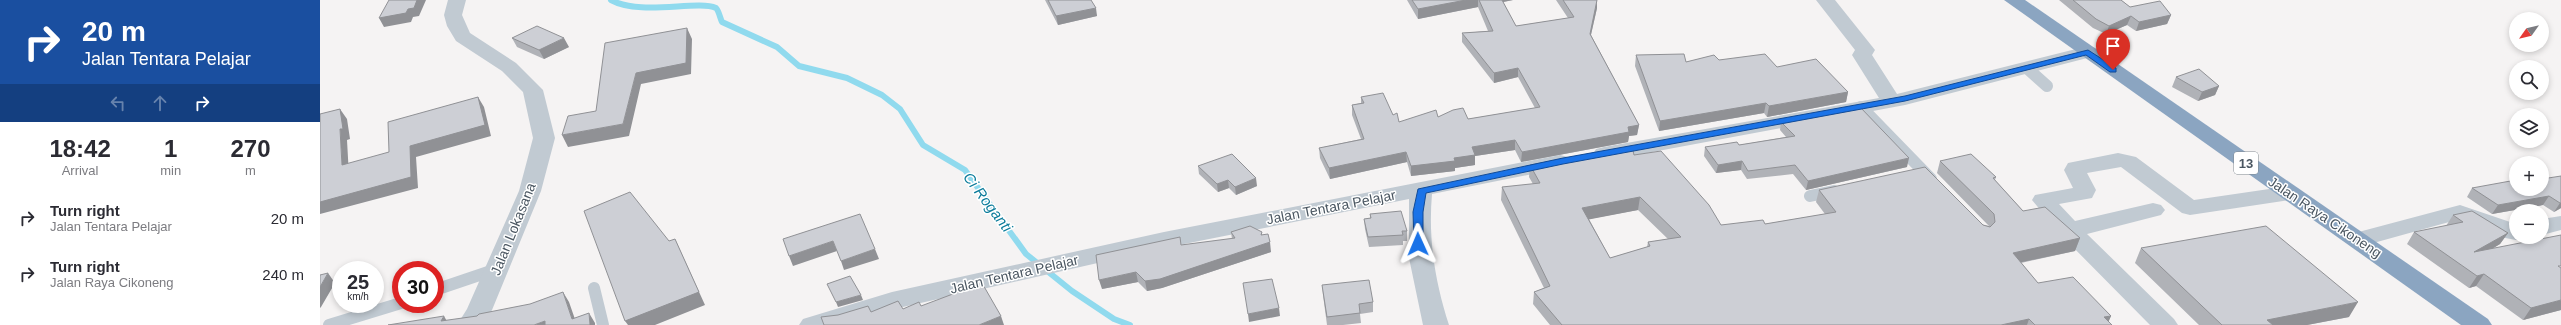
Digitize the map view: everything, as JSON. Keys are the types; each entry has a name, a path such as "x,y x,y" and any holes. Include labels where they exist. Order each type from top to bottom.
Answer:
{"highway":[{"name":"Jalan Raya Cikoneng","path":"2013,0 2290,193 2359,239 2479,325"}],"street":[{"name":"Jalan Lokasana","path":"457,0 453,15 456,26 463,37 509,67 534,90 544,138 530,191 497,270 470,325"},
{"path":"1825,0 1865,50 1862,55 1891,101"},
{"name":"Jalan Tentara Pelajar","path":"812,325 892,301 1055,264 1287,215 1421,191 1582,158 1891,101 2028,69 2088,52"},
{"path":"2164,325 2070,230 2043,200 2084,193 2085,190 2075,170 2076,168 2108,161 2122,161 2135,166 2190,208 2290,193"},
{"path":"1421,191 1418,212 1418,244 1436,325"},
{"path":"2070,230 2098,222 2153,210"},
{"path":"2359,239 2460,212 2470,213 2500,228 2509,230"},
{"path":"2549,226 2561,223"}],"lane":[{"path":"2028,69 2048,86"},
{"path":"1861,107 1939,188"},
{"path":"1908,174 1922,171"},
{"path":"1810,196 1848,188"},
{"path":"444,287 497,270"},
{"path":"594,288 603,325"},
{"path":"329,325 371,314 392,306"}],"building":[{"path":"389,0 417,0 414,8 408,9 406,13 379,18"},
{"path":"1048,0 1091,0 1096,8 1056,16"},
{"path":"1412,0 1466,0 1418,9"},
{"path":"1479,0 1502,0 1516,26 1574,17 1563,0 1597,0 1590,34 1639,125 1628,127 1629,132 1522,152 1515,140 1472,147 1475,155 1454,158 1455,161 1411,166 1406,152 1329,168 1319,148 1364,139 1352,105 1364,103 1361,97 1383,93 1393,115 1397,113 1399,122 1436,110 1438,117 1453,110 1463,108 1468,119 1540,107 1518,68 1494,73 1462,33 1493,31"},
{"path":"2073,0 2121,0 2130,7 2160,1 2171,15 2139,22 2131,16 2109,26 2096,19"},
{"path":"537,26 564,38 539,50 512,38"},
{"path":"687,28 686,63 636,73 623,124 562,135 568,116 596,111 605,43"},
{"path":"1684,54 1686,62 1714,55 1719,60 1765,54 1777,67 1816,59 1848,92 1769,106 1766,103 1660,121 1636,55"},
{"path":"2199,69 2219,86 2202,92 2176,77"},
{"path":"478,97 485,125 410,146 411,177 320,202 320,114 340,109 343,129 340,129 342,165 389,152 388,122"},
{"path":"1860,107 1909,158 1808,181 1795,165 1748,171 1742,161 1718,165 1705,147 1737,142 1739,145 1795,136 1781,122"},
{"path":"1632,146 1634,155 1661,151 1709,205 1721,225 1763,220 1765,224 1836,212 1819,190 1925,167 1983,225 1990,227 1995,222 1994,214 1940,161 1971,154 1996,177 1993,178 2023,211 2045,207 2080,238 2013,253 2038,283 2073,277 2111,316 2104,317 2112,325 2035,325 2029,319 2001,325 1562,325 1534,292 1550,286 1502,187 1540,183 1530,165","holes":["1640,197 1681,237 1648,242 1650,246 1610,258 1582,208"]},
{"path":"1232,154 1256,178 1235,187 1228,180 1217,184 1198,166"},
{"path":"2561,176 2561,203 2549,196 2549,178"},
{"path":"2509,181 2509,196 2549,196 2498,205 2472,188"},
{"path":"630,192 669,241 675,239 699,292 625,321 584,211"},
{"path":"1401,211 1407,231 1402,231 1403,235 1368,237 1364,219 1371,218 1370,214"},
{"path":"2472,211 2508,233 2474,252 2515,244 2549,244 2549,237 2561,235 2561,266 2558,266 2561,268 2561,300 2531,308 2484,274 2477,276 2414,232 2463,222 2453,215"},
{"path":"860,214 875,249 841,261 833,241 789,256 783,239"},
{"path":"1250,226 1262,232 1261,235 1268,234 1270,242 1160,279 1145,281 1136,272 1099,280 1096,255 1180,237 1181,245 1235,238 1231,232"},
{"path":"2266,226 2358,302 2267,320 2273,325 2222,325 2141,248"},
{"path":"328,273 320,287 320,275"},
{"path":"850,276 861,295 836,302 827,284"},
{"path":"1272,279 1279,308 1248,314 1243,283"},
{"path":"1369,280 1373,302 1359,304 1360,313 1327,317 1322,285"},
{"path":"982,283 1001,316 979,325 824,325 821,317 838,315 868,306 871,312 898,301 903,309 919,302 921,306"},
{"path":"563,292 572,319 589,313 590,325 545,325 545,321 534,325 388,325 444,316 441,321 477,316 479,314 530,304"}],"waterway":[{"name":"Ci Roganti","path":"611,0 623,5 637,7 707,6 716,8 722,22 777,47 799,66 847,78 882,95 900,109 923,145 965,170 1026,254 1072,291 1114,319 1130,325"}],"route":[{"path":"1418,244 1418,212 1421,191 1563,161 1905,99 2028,69 2088,52 2113,70"}]}
